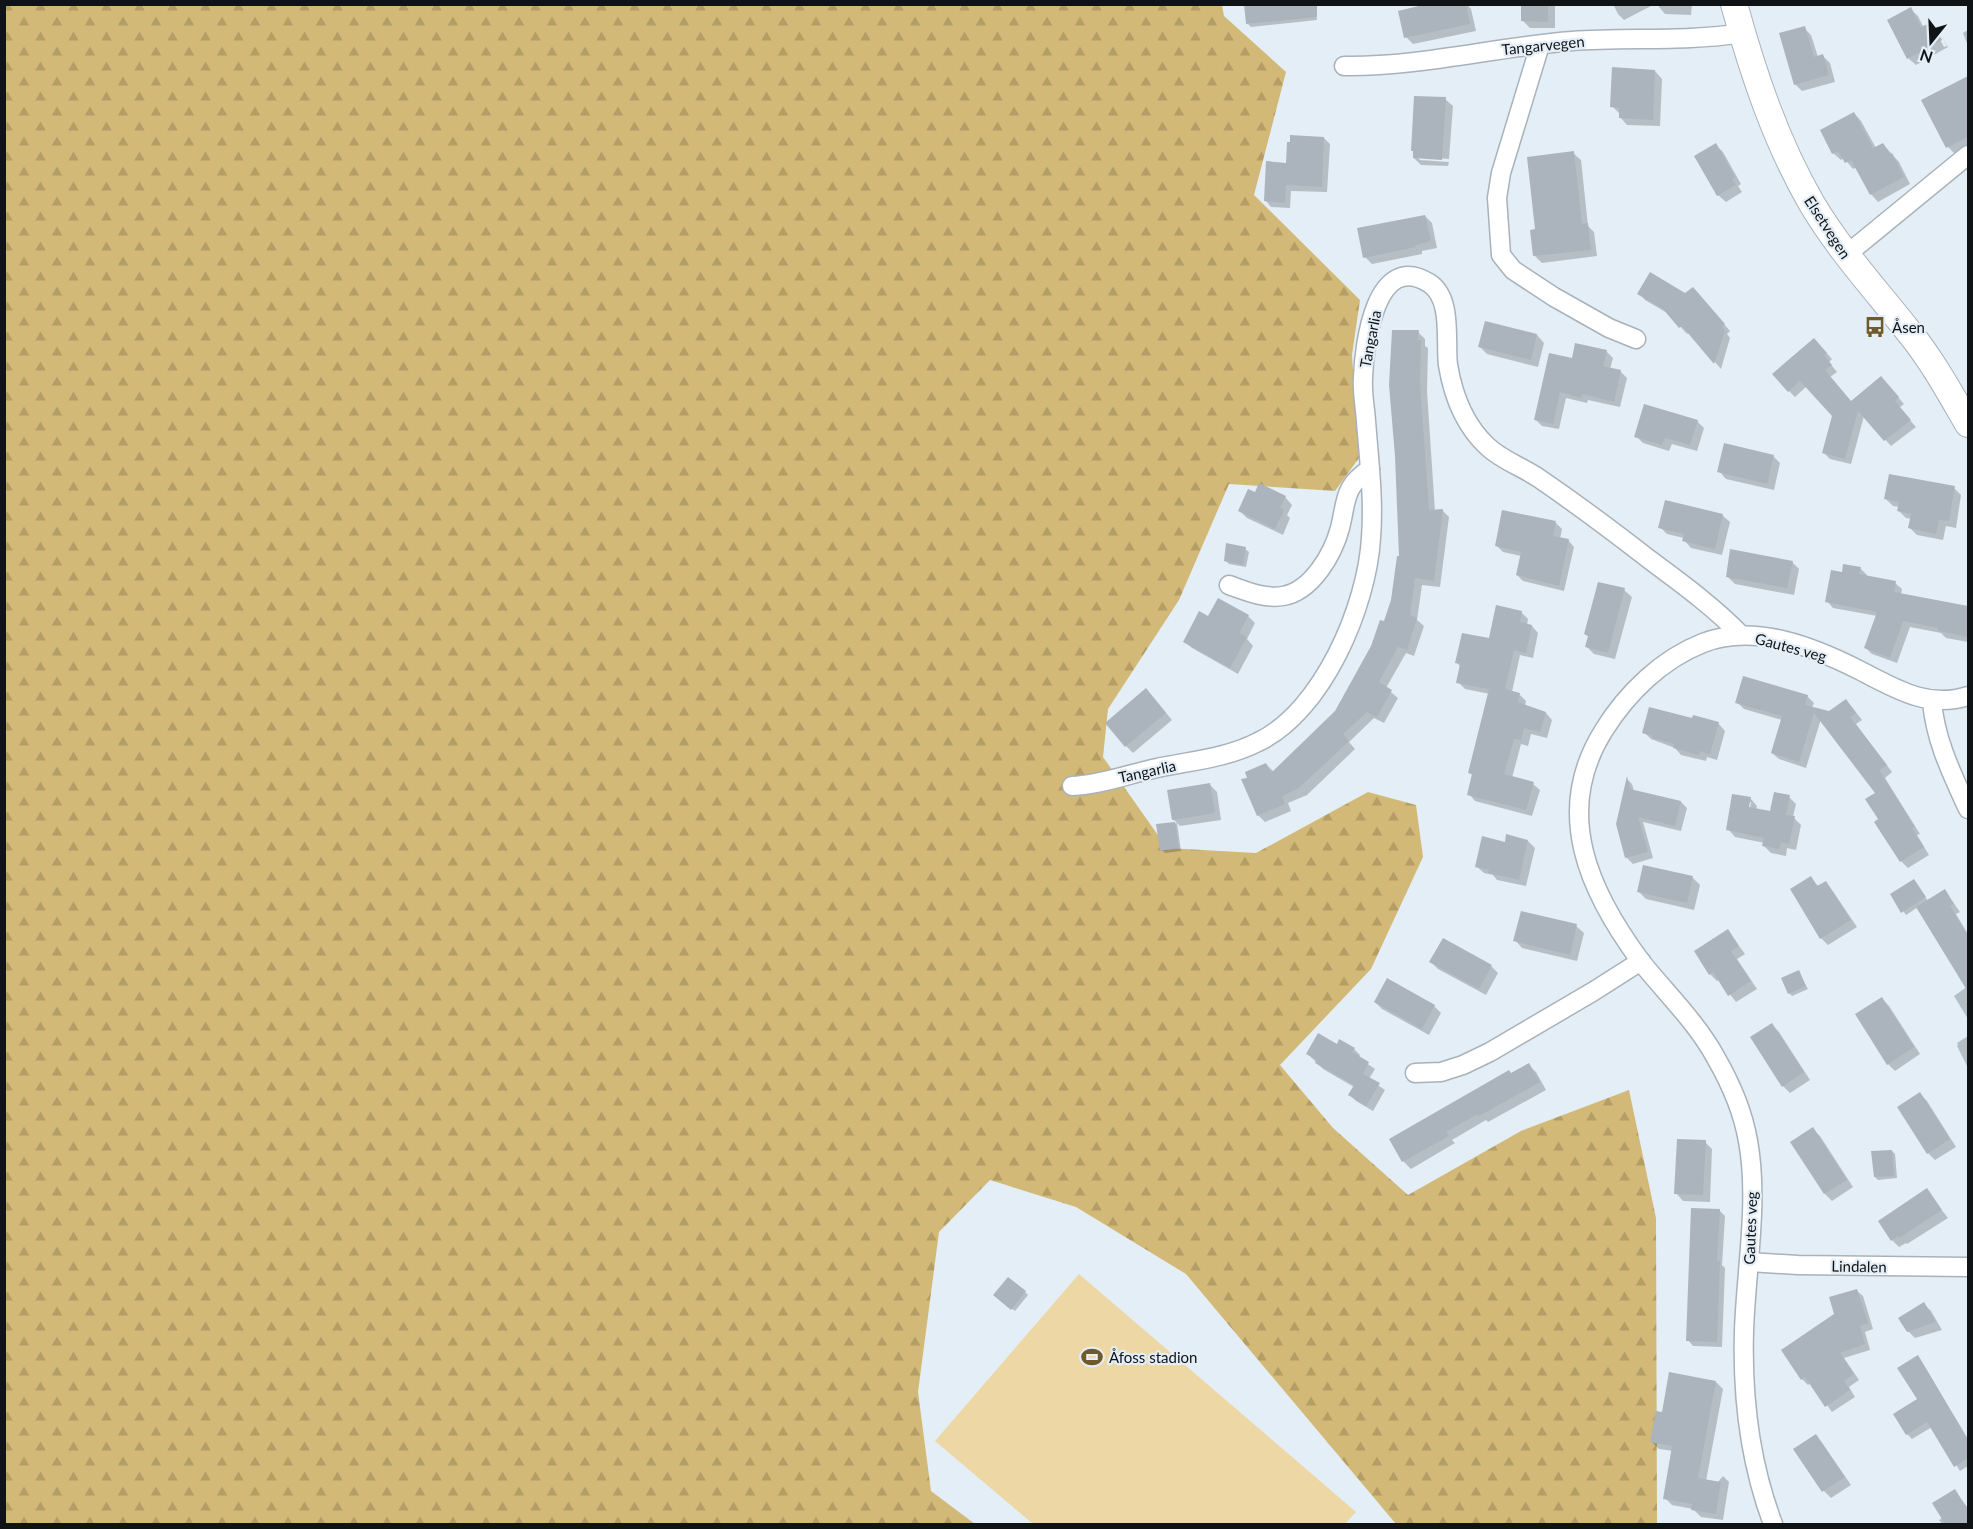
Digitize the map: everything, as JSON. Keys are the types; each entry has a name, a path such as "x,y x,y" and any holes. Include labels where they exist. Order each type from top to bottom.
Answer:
{"main road":[{"name":"Elsetvegen","path":"1734,4 1764,99 1783,147 1813,205 1846,255 1911,334 1968,424"}],"street":[{"name":"Tangarvegen","path":"1344,66 1378,66 1571,41 1706,38 1742,33"},
{"path":"1539,45 1501,173 1497,198 1501,255 1513,270 1554,297 1609,328 1636,339"},
{"path":"1846,255 1968,155"},
{"name":"Tangarlia","path":"1072,786 1232,752 1260,742 1282,727 1301,709 1324,677 1357,609 1366,579 1372,522 1362,381 1364,352 1376,305 1383,290 1391,281 1400,278 1413,277 1427,281 1440,295 1444,309 1448,363 1455,394 1473,432 1489,448 1513,465 1537,477 1604,525 1701,599 1741,635"},
{"path":"1229,585 1267,596 1284,596 1299,589 1314,577 1325,563 1334,545 1350,487 1355,478 1370,469"},
{"name":"Gautes veg","path":"1773,1524 1754,1456 1745,1389 1744,1331 1752,1172 1744,1120 1716,1056 1641,961 1611,917 1593,882 1585,858 1578,820 1582,779 1597,741 1633,691 1671,661 1704,643 1741,635 1765,637 1807,648 1858,669 1900,692 1932,701 1949,701 1968,696"},
{"path":"1932,701 1941,749 1968,809"},
{"path":"1415,1073 1441,1072 1463,1065 1490,1052 1641,961"},
{"name":"Lindalen","path":"1749,1262 1798,1265 1968,1267"}],"green space":[{"path":"5,5 1222,5 1224,16 1286,72 1254,195 1360,300 1352,355 1359,458 1335,491 1229,484 1179,600 1108,709 1103,757 1167,848 1256,853 1368,792 1416,805 1423,857 1371,969 1280,1065 1333,1128 1408,1195 1521,1131 1629,1090 1656,1218 1657,1524 1396,1524 1186,1274 1076,1207 990,1180 939,1232 918,1392 931,1491 975,1524 5,1524"}],"shaded area":[{"name":"Åfoss stadion","path":"1079,1274 1356,1512 1345,1524 1033,1524 935,1441"}],"building":[{"path":"1244,4 1317,4 1317,17 1246,24"},
{"path":"1427,4 1466,4 1470,24 1404,38 1398,11"},
{"path":"1521,4 1548,4 1548,22 1521,21"},
{"path":"1911,7 1921,27 1932,22 1942,40 1907,59 1887,20"},
{"path":"1805,26 1814,57 1823,54 1829,75 1794,85 1779,33"},
{"path":"1612,67 1655,70 1653,120 1619,118 1619,108 1610,107"},
{"path":"1968,76 1968,137 1946,148 1921,100"},
{"path":"1414,96 1446,97 1442,160 1413,158 1413,151 1411,151"},
{"path":"1854,112 1873,148 1883,143 1890,154 1892,153 1904,177 1870,195 1851,160 1845,163 1838,151 1832,154 1820,130"},
{"path":"1290,135 1324,137 1322,187 1286,185 1285,203 1264,201 1266,161 1286,163 1287,142 1290,142"},
{"path":"1716,143 1735,177 1732,179 1736,185 1717,196 1694,156"},
{"path":"1574,151 1582,224 1588,223 1591,250 1533,256 1530,230 1535,229 1527,157"},
{"path":"1425,215 1431,241 1415,245 1416,247 1363,258 1357,228"},
{"path":"1650,272 1685,293 1693,287 1725,324 1722,327 1725,331 1714,364 1682,326 1679,328 1663,309 1637,294"},
{"path":"1485,321 1537,334 1531,360 1478,347"},
{"path":"1392,330 1419,330 1418,340 1421,340 1420,383 1429,510 1443,509 1434,581 1415,578 1410,615 1417,618 1407,650 1398,647 1379,682 1392,690 1377,717 1367,712 1343,734 1349,741 1299,788 1282,796 1285,804 1257,816 1241,779 1247,778 1245,772 1266,763 1271,773 1335,711 1371,646 1380,620 1384,621 1391,600 1397,556 1399,556 1395,456 1389,385"},
{"path":"1814,338 1827,353 1824,355 1832,365 1825,370 1851,401 1881,376 1899,397 1895,401 1911,420 1884,441 1858,411 1845,459 1822,453 1832,416 1800,381 1788,392 1772,374"},
{"path":"1575,343 1607,350 1603,366 1621,370 1614,402 1582,394 1581,398 1560,392 1553,424 1534,420 1549,353 1572,358"},
{"path":"1644,404 1698,420 1690,445 1665,438 1662,445 1634,437"},
{"path":"1724,443 1774,455 1767,484 1717,472"},
{"path":"1889,474 1955,486 1949,521 1939,520 1936,534 1908,528 1911,514 1897,511 1899,502 1884,499"},
{"path":"1259,483 1286,496 1280,508 1284,510 1275,529 1238,511 1248,489 1255,492"},
{"path":"1665,500 1723,514 1715,549 1682,541 1684,534 1658,528"},
{"path":"1502,510 1556,521 1553,536 1569,539 1559,586 1516,575 1521,552 1495,546"},
{"path":"1226,543 1246,547 1243,565 1224,561"},
{"path":"1730,549 1793,561 1787,588 1726,577"},
{"path":"1843,564 1861,567 1859,574 1896,581 1894,592 1968,606 1967,637 1903,621 1890,658 1864,648 1877,612 1825,602 1831,570 1842,572"},
{"path":"1598,582 1625,588 1608,653 1585,647 1588,636 1584,634"},
{"path":"1218,598 1249,615 1239,633 1247,637 1230,668 1183,642 1199,611 1208,616"},
{"path":"1496,605 1522,611 1520,622 1532,625 1526,653 1514,650 1505,689 1520,693 1518,702 1546,712 1540,732 1524,728 1521,740 1514,739 1504,774 1534,782 1526,810 1467,795 1472,774 1468,773 1489,689 1456,683 1460,664 1455,663 1462,633 1489,638"},
{"path":"1743,676 1808,695 1805,705 1829,711 1846,699 1856,713 1850,717 1887,765 1879,770 1915,827 1912,828 1924,847 1900,862 1874,822 1878,819 1865,799 1875,793 1814,713 1799,762 1771,753 1782,716 1735,703"},
{"path":"1146,688 1166,713 1125,747 1105,723"},
{"path":"1649,707 1719,722 1710,754 1700,751 1699,755 1673,748 1674,744 1642,733"},
{"path":"1627,776 1630,789 1681,801 1675,826 1638,817 1648,852 1625,858 1616,824"},
{"path":"1210,783 1215,813 1172,820 1167,790"},
{"path":"1774,792 1790,795 1786,815 1795,816 1789,844 1781,842 1779,849 1762,846 1764,838 1726,830 1732,794 1751,797 1749,807 1770,811"},
{"path":"1175,822 1179,848 1160,851 1156,824"},
{"path":"1506,834 1528,840 1519,880 1488,873 1489,870 1475,867 1482,836 1505,842"},
{"path":"1643,865 1693,876 1687,903 1637,892"},
{"path":"1811,876 1817,886 1826,881 1851,920 1820,939 1790,889"},
{"path":"1914,879 1926,897 1901,913 1890,894"},
{"path":"1945,889 1954,904 1950,906 1968,936 1968,992 1916,907"},
{"path":"1521,911 1577,924 1570,955 1513,941"},
{"path":"1728,929 1739,946 1731,951 1751,981 1728,996 1713,972 1709,975 1694,951"},
{"path":"1443,938 1492,965 1479,989 1429,962"},
{"path":"1799,970 1806,986 1788,994 1781,978"},
{"path":"1387,978 1435,1005 1422,1029 1374,1002"},
{"path":"1882,997 1914,1047 1887,1065 1855,1014"},
{"path":"1772,1023 1804,1072 1782,1087 1750,1037"},
{"path":"1318,1033 1337,1044 1339,1039 1355,1048 1352,1052 1369,1062 1363,1074 1380,1083 1366,1106 1348,1095 1354,1085 1315,1063 1317,1060 1306,1054"},
{"path":"1529,1063 1540,1082 1446,1132 1449,1136 1402,1162 1389,1139 1509,1070 1511,1073"},
{"path":"1920,1092 1950,1139 1927,1154 1897,1107"},
{"path":"1813,1127 1847,1180 1824,1194 1790,1142"},
{"path":"1677,1139 1706,1140 1703,1195 1674,1194"},
{"path":"1892,1150 1894,1176 1874,1177 1871,1151"},
{"path":"1927,1188 1942,1210 1891,1241 1878,1221"},
{"path":"1691,1208 1720,1209 1717,1261 1720,1261 1717,1342 1686,1341"},
{"path":"1008,1277 1026,1291 1011,1310 993,1295"},
{"path":"1857,1289 1868,1323 1860,1326 1865,1344 1840,1353 1854,1374 1844,1381 1850,1390 1825,1407 1805,1377 1801,1380 1781,1350 1834,1314 1829,1297"},
{"path":"1924,1302 1936,1322 1907,1332 1898,1318"},
{"path":"1918,1355 1968,1440 1968,1458 1954,1467 1927,1422 1906,1435 1893,1414 1917,1399 1897,1368"},
{"path":"1669,1372 1716,1381 1698,1478 1721,1482 1716,1514 1691,1510 1692,1504 1663,1499 1672,1446 1650,1442 1656,1411 1662,1412"},
{"path":"1816,1434 1845,1477 1822,1492 1793,1449"},
{"path":"1955,1489 1968,1510 1968,1524 1945,1524 1932,1503"}],"place":[{"name":"Åsen","path":"1875,327"},
{"name":"Åfoss stadion","path":"1092,1357"}]}
